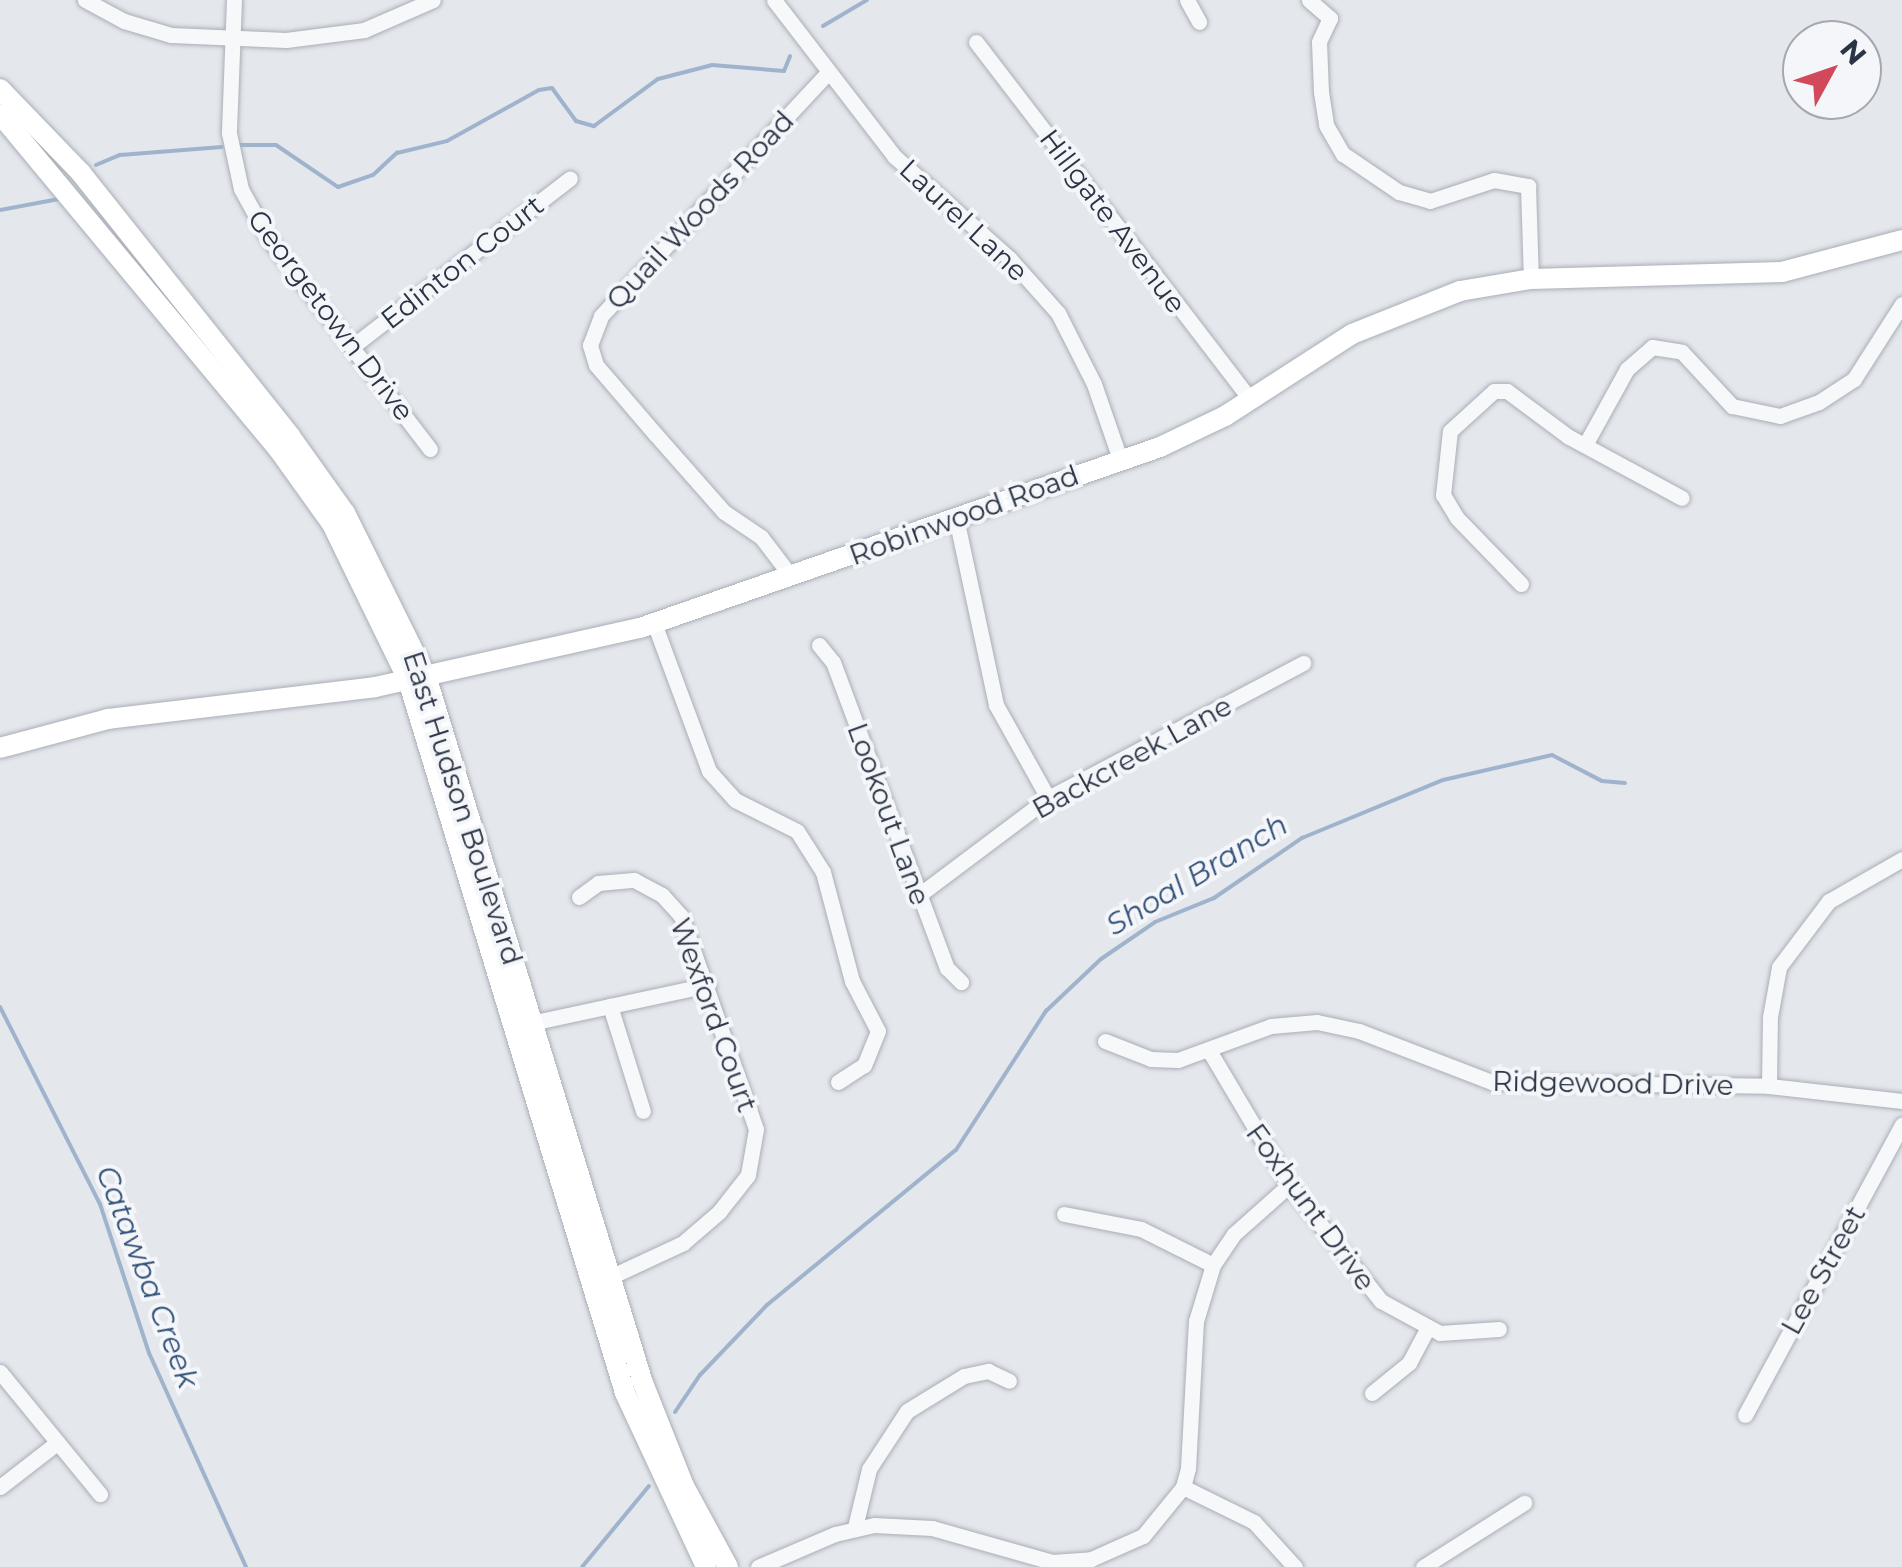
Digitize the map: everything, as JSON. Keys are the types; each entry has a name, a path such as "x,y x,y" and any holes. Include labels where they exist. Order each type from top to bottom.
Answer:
{"main road":[{"name":"East Hudson Boulevard","path":"0,89 82,174 290,436 345,513 417,678 600,1278 649,1454 706,1567"},
{"name":"East Hudson Boulevard","path":"0,114 279,450 332,524 417,678"},
{"name":"Robinwood Road","path":"0,748 108,720 417,678 572,648 654,623 1193,433 1376,322 1447,295 1532,279 1782,272 1902,240"},
{"name":"East Hudson Boulevard","path":"600,1278 655,1416 728,1567"}],"street":[{"path":"85,0 136,26 232,38 347,34 432,0"},
{"name":"Georgetown Drive","path":"234,0 229,133 241,189 268,238 430,449"},
{"name":"Laurel Lane","path":"774,0 827,74 894,156 1010,258 1058,313 1094,384 1120,459"},
{"path":"1187,0 1199,22"},
{"path":"1308,0 1330,18 1320,42 1321,92 1326,125 1343,154 1414,198 1447,199 1494,180 1528,186 1532,279"},
{"name":"Hillgate Avenue","path":"976,42 1251,400"},
{"name":"Quail Woods Road","path":"790,576 762,537 724,512 656,436 596,365 590,345 601,316 827,74"},
{"name":"Edinton Court","path":"353,346 570,178"},
{"path":"1585,445 1627,369 1652,347 1682,352 1732,406 1780,416 1819,402 1854,379 1902,304"},
{"path":"1521,584 1446,504 1443,457 1450,431 1483,397 1507,390 1585,445 1682,498"},
{"path":"956,518 996,705 1048,798"},
{"path":"654,623 716,781 735,800 797,831 823,872 852,981 878,1031 864,1065 838,1082"},
{"name":"Lookout Lane","path":"820,645 833,662 948,968 961,982"},
{"name":"Backcreek Lane","path":"919,895 1048,798 1303,663"},
{"path":"1770,1086 1770,1017 1779,967 1829,901 1902,859"},
{"name":"Wexford Court","path":"579,897 616,878 662,894 686,924 750,1107 756,1153 734,1194 702,1228 663,1255 600,1278"},
{"path":"524,1025 708,985"},
{"path":"610,1006 643,1111"},
{"name":"Ridgewood Drive","path":"1105,1041 1164,1060 1210,1052 1271,1026 1317,1022 1359,1030 1492,1082 1770,1086 1902,1101"},
{"name":"Foxhunt Drive","path":"1210,1052 1289,1185 1372,1292 1427,1329"},
{"name":"Lee Street","path":"1745,1415 1902,1125"},
{"path":"758,1567 855,1527 932,1528 1022,1561 1068,1562 1113,1552 1152,1528 1182,1487 1196,1320 1213,1265 1234,1234 1289,1185"},
{"path":"1064,1214 1141,1229 1213,1265"},
{"path":"1372,1393 1409,1363 1427,1329 1499,1329"},
{"path":"0,1372 100,1494"},
{"path":"855,1527 869,1469 907,1411 964,1376 988,1372 1009,1381"},
{"path":"0,1487 58,1442"},
{"path":"1182,1487 1254,1522 1295,1567"},
{"path":"1423,1567 1524,1503"}],"waterway":[{"path":"823,26 867,0"},
{"path":"239,145 276,145 338,187 373,175 397,153 447,141 539,90 552,88 576,121 594,126 658,79 712,65 784,71 790,56"},
{"path":"96,165 120,155 222,147"},
{"path":"0,210 59,199"},
{"name":"Shoal Branch","path":"675,1412 700,1375 767,1305 956,1150 1046,1011 1101,959 1155,922 1214,898 1302,838 1443,780 1552,755 1602,781 1625,783"},
{"name":"Catawba Creek","path":"0,1007 100,1204 149,1353 246,1567"},
{"name":"Shoal Branch","path":"582,1567 649,1486"}]}
